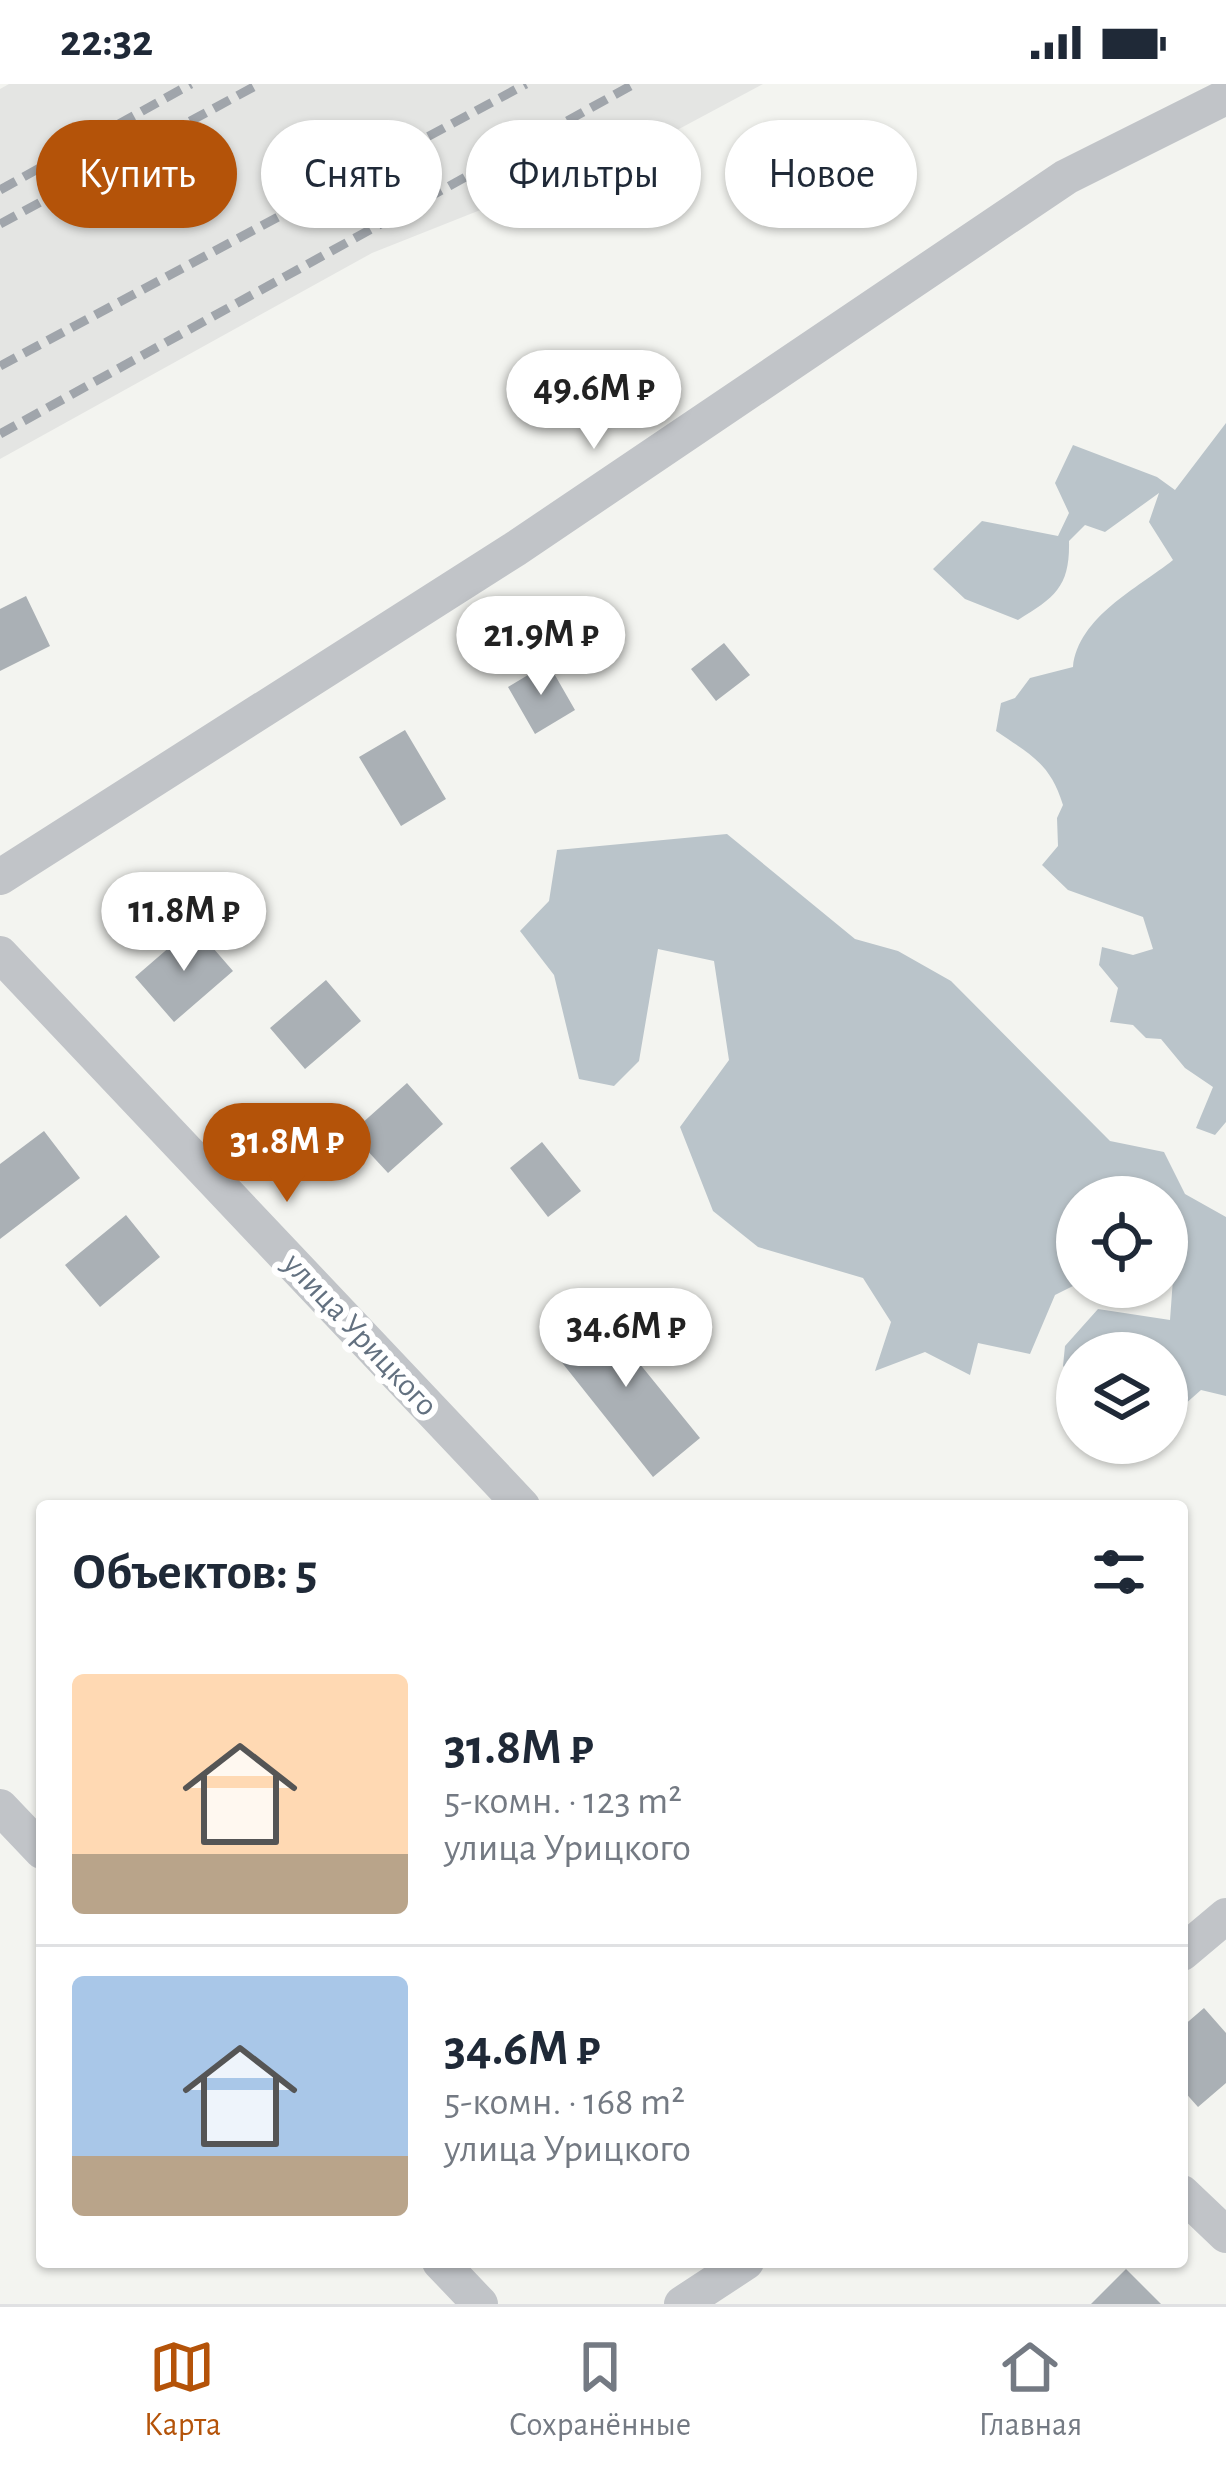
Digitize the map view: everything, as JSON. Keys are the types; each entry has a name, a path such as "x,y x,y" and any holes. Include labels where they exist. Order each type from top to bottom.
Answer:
{"street":[{"path":"0,877 515,549 1066,177 1226,97"},
{"name":"улица Урицкого","path":"0,954 516,1500"},
{"path":"0,1807 36,1845"},
{"path":"1188,1948 1226,1916"},
{"path":"1188,2199 1226,2235"},
{"path":"446,2268 480,2304"},
{"path":"682,2304 737,2268"}],"shaded area":[{"path":"9,84 763,84 696,120 466,120 466,216 442,225 442,120 261,120 261,228 435,228 372,253 0,459 0,89"},
{"path":"1226,423 1226,1122 1215,1135 1196,1128 1213,1087 1185,1068 1161,1039 1146,1038 1133,1025 1110,1022 1118,988 1099,965 1102,947 1133,955 1153,949 1143,917 1068,890 1042,865 1058,846 1057,818 1063,805 1045,769 996,731 1001,703 1015,698 1030,678 1073,667 1077,649 1098,619 1173,560 1149,522 1159,493 1105,532 1085,525 1069,541 1067,569 1058,589 1018,620 965,599 933,569 982,521 1058,536 1069,513 1055,483 1073,445 1157,477 1175,490"},
{"path":"727,834 855,939 898,951 951,981 1110,1141 1164,1152 1176,1176 1056,1176 1056,1294 1030,1354 978,1343 970,1375 925,1352 875,1371 891,1322 863,1278 758,1247 713,1211 680,1127 729,1060 714,961 658,949 639,1061 614,1086 579,1079 554,975 520,931 549,901 557,850"},
{"path":"1188,1196 1226,1217 1226,1396 1201,1390 1188,1401 1188,1332 1077,1332 1098,1309 1170,1320 1171,1308 1188,1308"}],"building":[{"path":"26,596 50,646 0,671 0,609"},
{"path":"724,643 750,675 716,701 691,669"},
{"path":"548,663 575,710 535,734 508,687"},
{"path":"405,730 446,799 401,826 359,757"},
{"path":"194,926 233,971 174,1022 135,977"},
{"path":"326,980 361,1021 305,1069 270,1028"},
{"path":"407,1083 443,1124 388,1173 351,1133"},
{"path":"44,1131 80,1178 0,1239 0,1164"},
{"path":"542,1142 581,1191 548,1217 510,1168"},
{"path":"126,1215 160,1257 100,1307 65,1265"},
{"path":"607,1305 648,1356 639,1363 700,1438 653,1477 552,1350"},
{"path":"1204,2008 1226,2033 1226,2083 1198,2107 1188,2096 1188,2022"},
{"path":"1126,2269 1161,2304 1091,2304"}],"railway":[{"path":"0,190 191,84"},
{"path":"0,224 259,84"},
{"path":"0,366 526,84"},
{"path":"0,434 634,84"}]}
